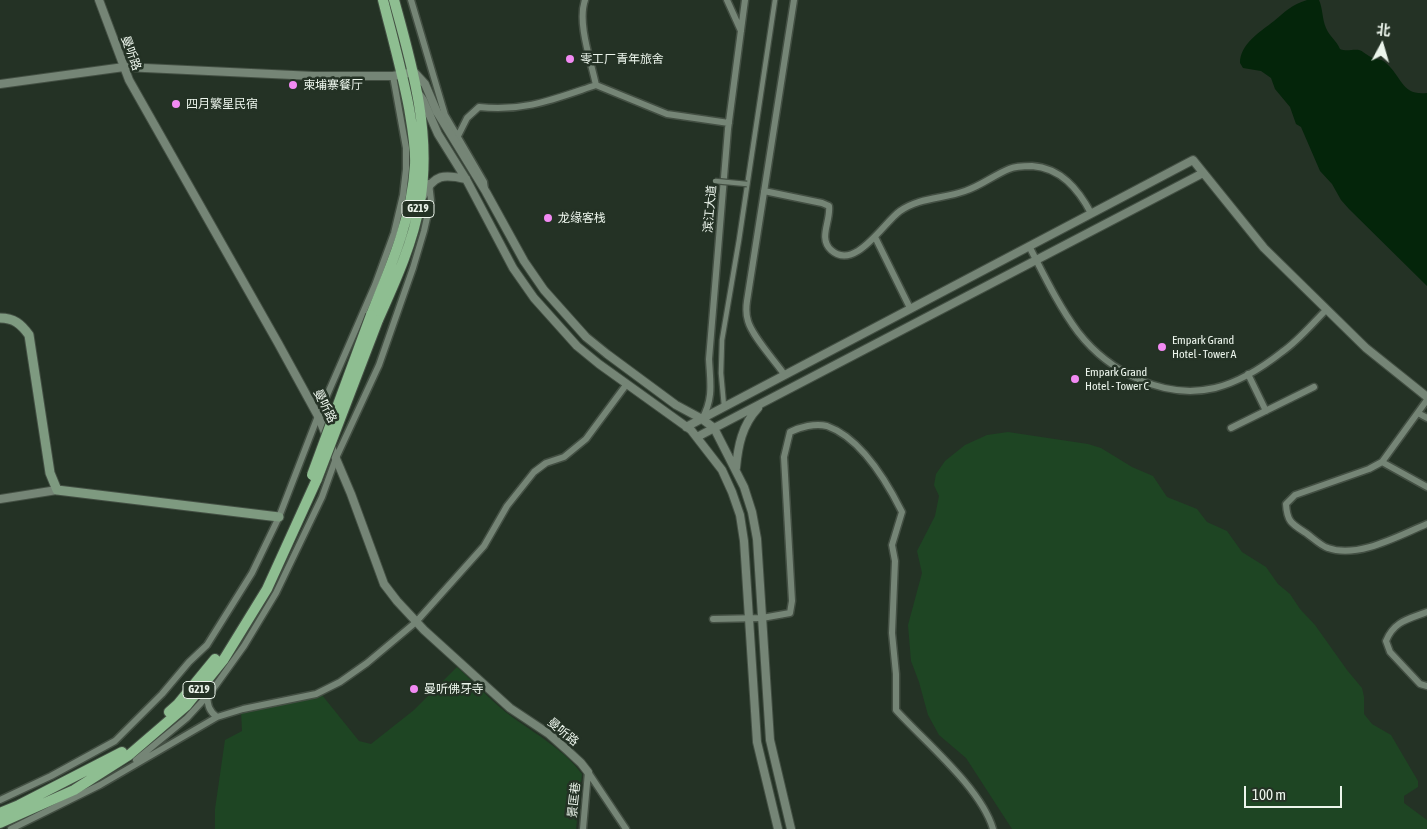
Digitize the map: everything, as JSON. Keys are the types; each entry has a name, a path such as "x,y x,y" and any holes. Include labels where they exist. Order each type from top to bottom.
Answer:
{"highway":[{"path":"382,0 403,74 417,92"},
{"path":"394,0 403,74"},
{"name":"G219","path":"0,823 98,781 186,706 224,659 267,589 314,477 375,317 410,205 415,162 412,126 403,74"},
{"name":"G219","path":"375,317 406,254 420,202 423,162 417,92"},
{"name":"G219","path":"0,813 124,751 178,704 222,650 258,591 314,477"}],"main road":[{"path":"0,318 10,318 17,322 29,335 50,473 57,490 279,517"}],"street":[{"name":"曼听路","path":"99,0 129,80 318,416 384,584 416,622 510,708 542,729 567,750 588,772"},
{"path":"410,0 445,115 484,182 486,192"},
{"path":"727,0 741,31"},
{"name":"滨江大道","path":"702,419 708,408 711,396 709,359 728,123 745,0"},
{"path":"724,406 721,373 722,340 748,184 775,0"},
{"path":"784,374 751,328 746,312 794,0"},
{"path":"584,3 583,24 596,86"},
{"path":"0,84 124,67 314,76 403,74 425,84 436,112 486,192 524,262 544,290 586,337 631,373 676,405 714,428 736,470 752,512 757,539 770,740 791,829"},
{"path":"0,800 51,776 115,741 207,645 252,573 279,517 318,416 375,285 394,233 403,194 406,169 403,74"},
{"path":"458,136 467,118 479,107 501,110 536,105 596,86 667,114 728,123"},
{"path":"417,92 423,100 438,134 466,179 513,268 539,304 577,346 626,385 686,427 697,437 722,470 740,515 750,618 757,742 778,829"},
{"path":"686,427 1193,160 1264,248 1366,348 1427,399 1382,462 1369,469 1295,495 1286,504 1286,516 1294,525 1328,548 1347,551 1366,548 1427,524"},
{"path":"764,191 829,206 830,215 824,234 827,245 838,254 848,254 868,245 900,211 916,202 967,191 1011,168 1025,166 1040,167 1055,172 1070,182 1081,194 1091,213"},
{"path":"697,437 1203,173"},
{"path":"420,202 429,183 436,179 448,175 466,179"},
{"path":"715,181 748,184"},
{"path":"98,781 145,754 187,718 207,696 244,646 276,593 322,497 336,458 379,365 414,268 430,200 429,183"},
{"path":"495,234 506,228"},
{"path":"875,237 910,308"},
{"path":"1029,246 1062,308 1080,333 1104,359 1131,376 1158,386 1184,391 1215,388 1248,374 1284,352 1326,310"},
{"path":"1248,374 1266,411"},
{"path":"11,829 217,717 243,709 305,697 327,690 367,663 416,622 484,546 507,506 534,472 546,463 564,457 586,439 626,385"},
{"path":"1231,428 1314,387"},
{"path":"736,470 739,442 745,426 762,402"},
{"path":"1418,413 1427,418"},
{"path":"713,619 762,618 790,613 792,601 784,457 790,432 802,426 826,426 850,440 869,458 892,492 902,512 892,544 896,561 892,633 896,674 896,710 958,774 989,816 992,829"},
{"path":"1382,462 1427,487"},
{"path":"0,499 57,490"},
{"path":"1427,612 1400,622 1390,631 1386,641 1390,652 1420,684 1427,686"},
{"path":"207,696 208,706 217,717"},
{"path":"588,772 626,829"},
{"name":"景匡巷","path":"583,829 588,772"}],"shaded area":[{"path":"1307,0 1319,0 1326,28 1340,49 1359,50 1371,57 1382,60 1391,68 1407,89 1412,92 1427,93 1427,286 1341,200 1332,184 1320,171 1301,127 1296,124 1290,107 1275,89 1271,78 1261,71 1243,68 1240,63 1243,50 1257,34 1289,9"},
{"path":"1008,432 1088,444 1101,448 1132,467 1153,476 1167,497 1197,509 1207,522 1227,531 1242,552 1266,567 1278,584 1290,594 1300,609 1315,625 1362,688 1364,714 1372,724 1391,735 1418,781 1418,787 1404,796 1404,803 1427,820 1427,829 1012,829 966,758 939,735 928,715 911,661 908,625 922,573 917,551 935,516 939,496 934,485 936,474 945,461 965,445 987,435"},
{"path":"457,667 512,717 567,757 582,774 576,829 215,829 215,809 225,740 242,731 241,711 322,695 359,741 371,744 414,710"}],"place":[{"name":"零工厂青年旅舍","path":"570,59"},
{"name":"柬埔寨餐厅","path":"293,85"},
{"name":"四月繁星民宿","path":"176,104"},
{"name":"龙缘客栈","path":"548,218"},
{"name":"Empark Grand Hotel - Tower A","path":"1162,347"},
{"name":"Empark Grand Hotel - Tower C","path":"1075,379"},
{"name":"曼听佛牙寺","path":"414,689"}]}
